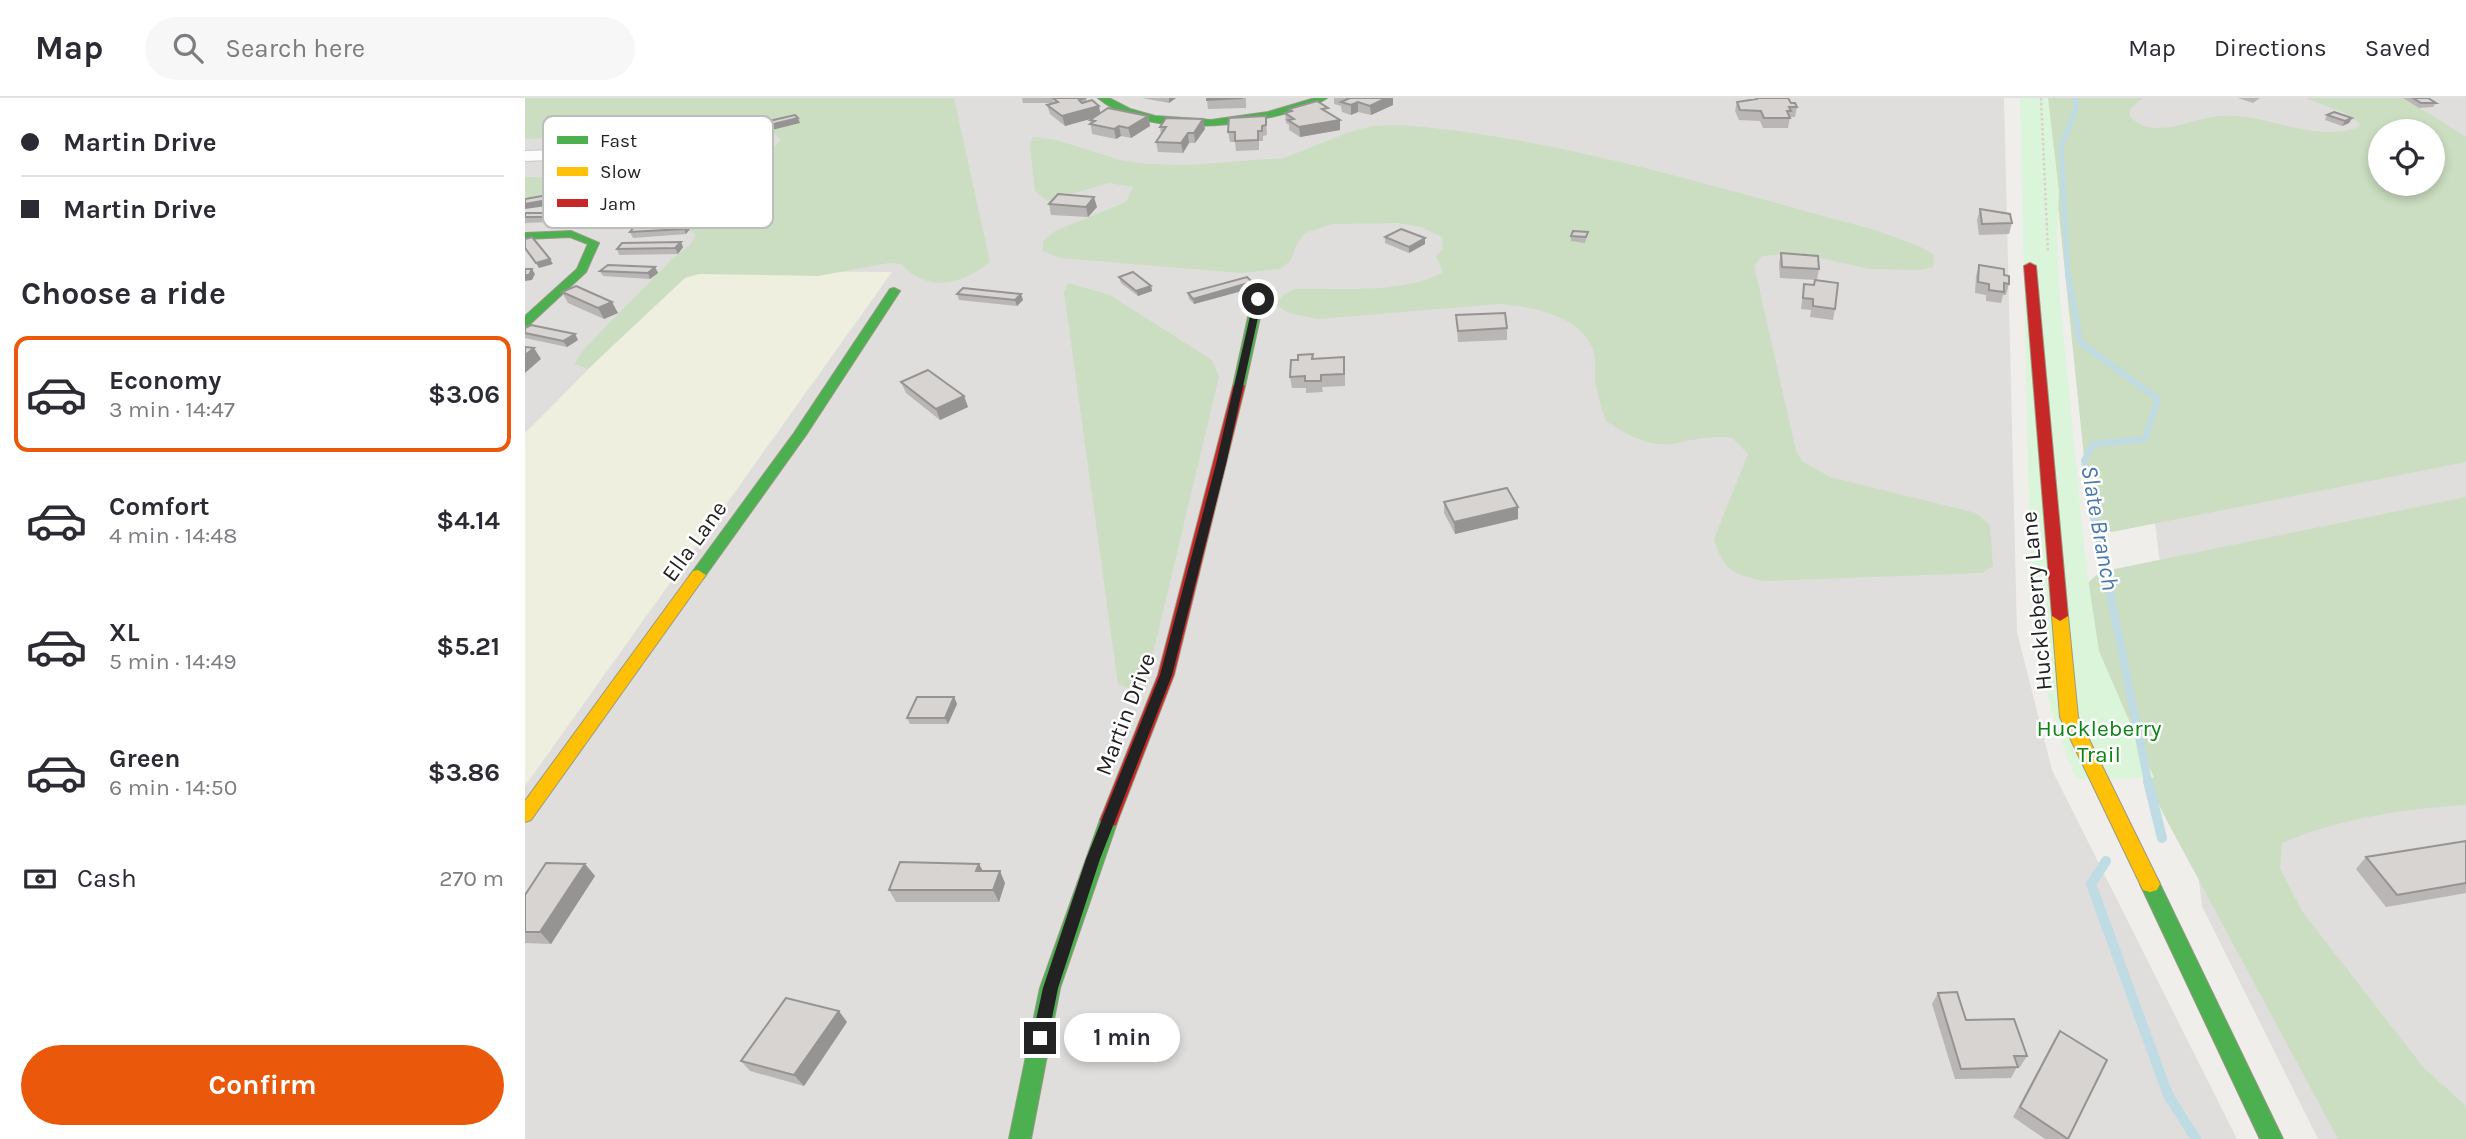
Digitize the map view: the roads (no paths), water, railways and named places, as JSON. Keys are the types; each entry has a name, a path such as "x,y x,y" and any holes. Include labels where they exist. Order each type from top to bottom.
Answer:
{"street":[{"path":"1102,98 1112,107 1147,119 1201,122 1253,119 1305,107 1323,98"},
{"path":"525,156 543,155"},
{"path":"525,236 588,237 594,243 582,270 525,322"},
{"name":"Huckleberry Lane","path":"2030,266 2069,717 2272,1139"},
{"name":"Ella Lane","path":"525,815 799,435 894,291"},
{"name":"Martin Drive","path":"1020,1139 1050,988 1093,859 1166,675 1221,464 1258,299"}],"waterway":[{"name":"Slate Branch","path":"2068,276 2061,147 2076,109 2075,98"},
{"name":"Slate Branch","path":"2068,274 2080,342 2158,399 2145,439 2093,444 2084,461 2092,499"},
{"name":"Slate Branch","path":"2091,498 2148,782"},
{"name":"Slate Branch","path":"2148,781 2162,838"},
{"name":"Slate Branch","path":"2106,861 2091,884 2168,1095 2196,1139"}],"park label":[{"name":"Huckleberry Trail","path":"2099,741"}]}
